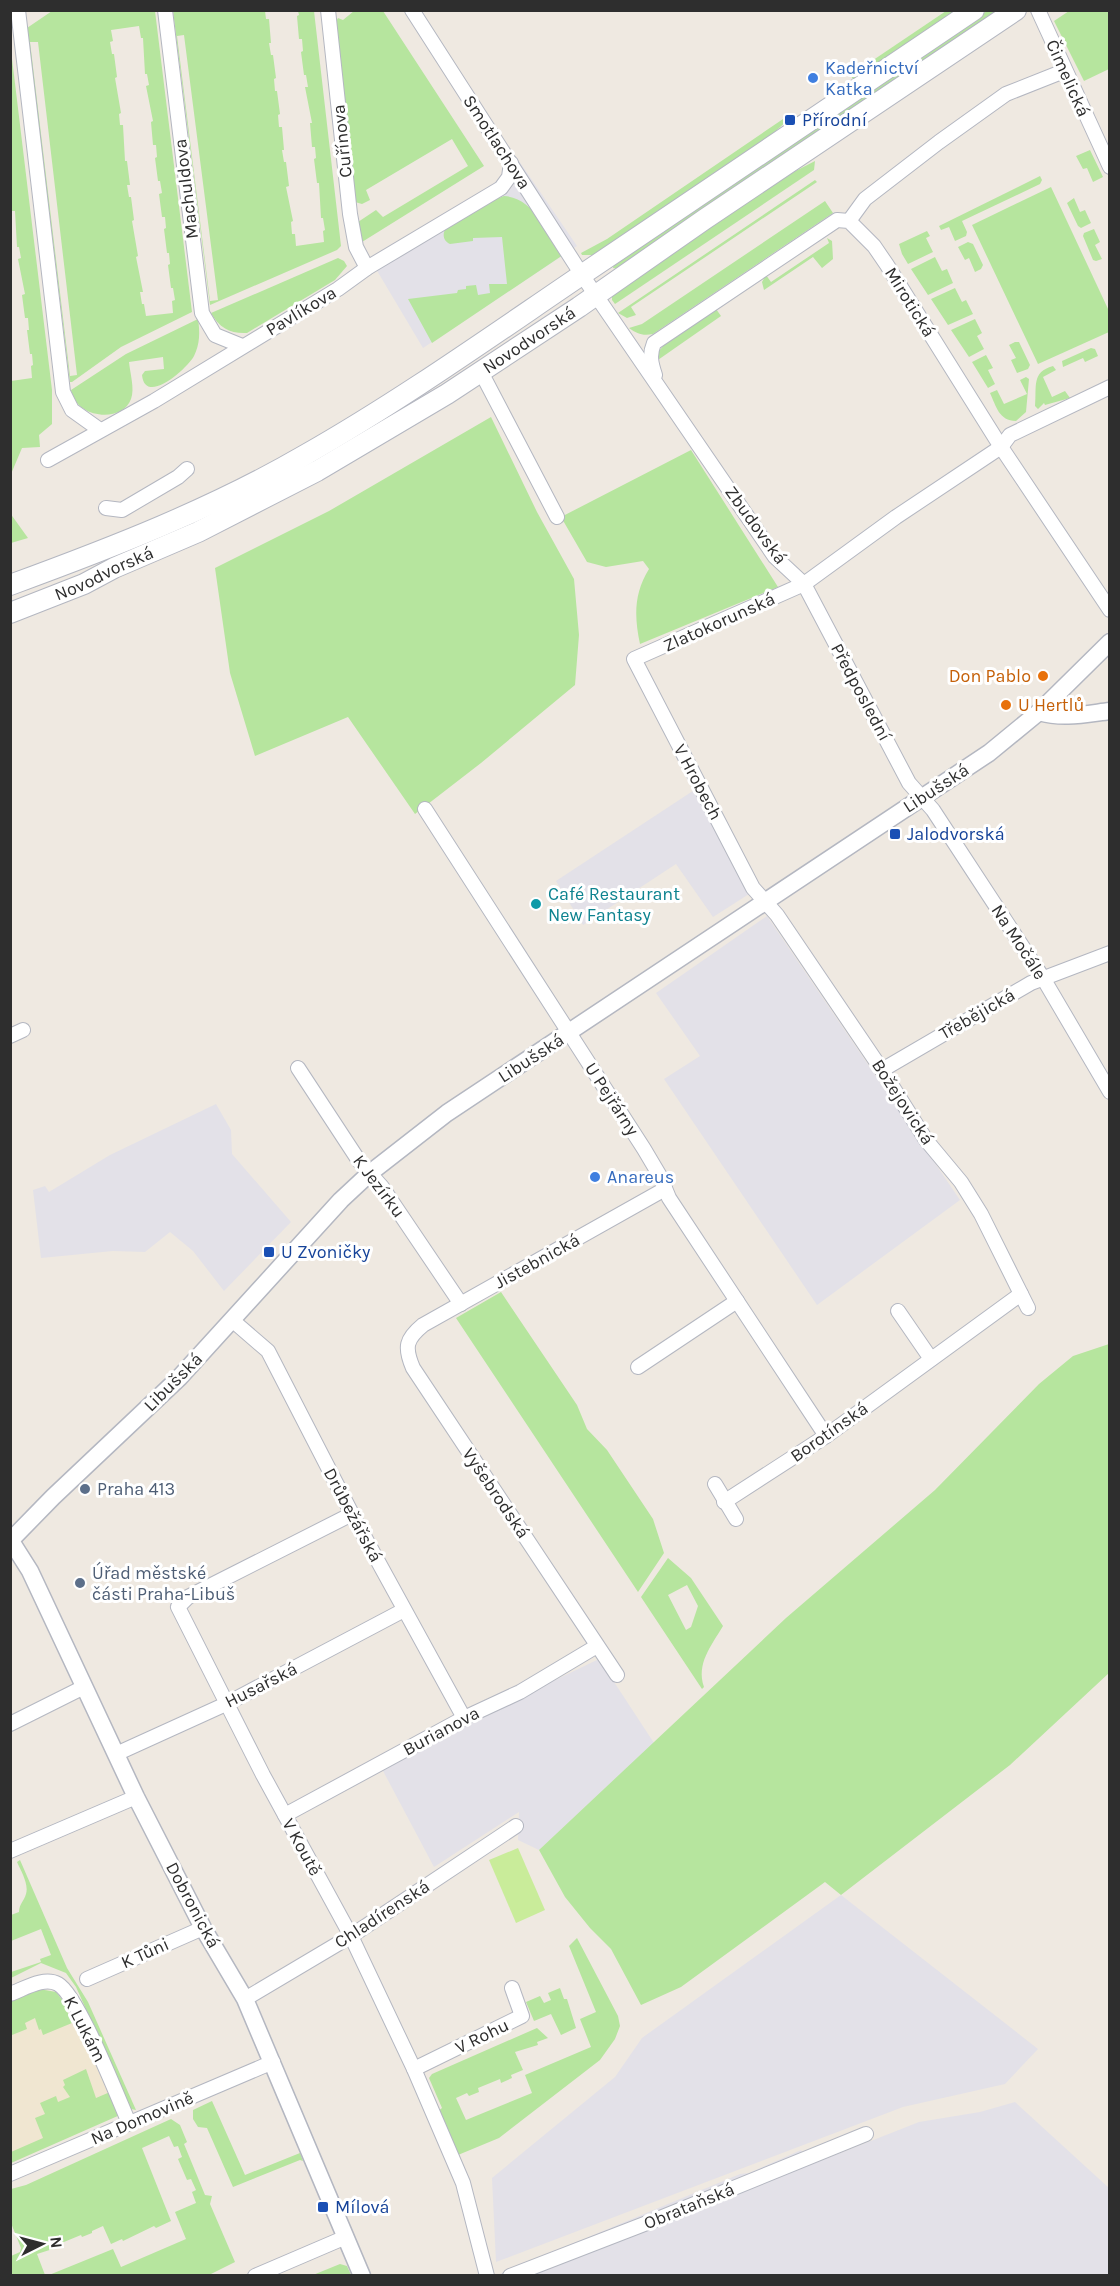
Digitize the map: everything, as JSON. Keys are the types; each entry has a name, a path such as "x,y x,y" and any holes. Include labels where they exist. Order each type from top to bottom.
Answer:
{"main road":[{"name":"Novodvorská","path":"10,585 187,516 305,455 437,373 974,10"},
{"name":"Novodvorská","path":"10,612 84,584 114,568 208,527 317,471 481,372 1016,10"}],"street":[{"path":"18,10 63,392 72,410 100,430"},
{"name":"Machuldova","path":"165,10 202,313 215,335 242,346"},
{"name":"Cuřínova","path":"328,10 350,214 356,247 367,268"},
{"name":"Smotlachova","path":"412,10 582,275"},
{"name":"Čimelická","path":"1040,16 1110,167"},
{"path":"849,220 865,199 1006,94 1064,71"},
{"path":"501,188 509,177 511,163"},
{"path":"501,188 513,187 536,203"},
{"name":"Pavlíkova","path":"48,460 154,401 338,289 367,268 501,188"},
{"name":"Zbudovská","path":"657,383 651,361 654,342 837,220 849,220"},
{"name":"Mirotická","path":"849,220 874,246 887,265 1001,447 1110,610"},
{"name":"Zbudovská","path":"582,275 775,557 804,584"},
{"path":"481,372 557,517"},
{"path":"804,584 896,517 1001,447 1010,435 1110,387"},
{"path":"106,508 122,510 170,482 187,469"},
{"name":"Zlatokorunská","path":"634,659 804,584"},
{"name":"Předposlední","path":"804,584 909,783 922,797"},
{"name":"Libušská","path":"11,1541 53,1497 179,1378 315,1226 370,1173 447,1113 989,753 1039,712 1110,642"},
{"name":"V Hrobech","path":"634,659 753,888 765,902"},
{"path":"1039,712 1054,716 1071,716 1110,711"},
{"name":"Na Močále","path":"922,797 933,810 1043,978 1110,1092"},
{"name":"U Pejřárny","path":"425,809 644,1149 660,1176 664,1189 826,1436"},
{"name":"Božejovická","path":"765,902 777,915 882,1070 926,1140 961,1182 981,1214 1028,1308"},
{"name":"Třebějická","path":"882,1070 1043,978 1110,953"},
{"name":"K Jezírku","path":"298,1068 359,1161 382,1187 461,1304"},
{"name":"Jistebnická","path":"410,1335 423,1325 664,1189"},
{"name":"Borotínská","path":"724,1502 826,1436 1021,1294"},
{"path":"638,1367 737,1301"},
{"path":"898,1311 931,1359"},
{"name":"Drůbežářská","path":"232,1320 267,1351 352,1514 464,1718"},
{"name":"Vyšebrodská","path":"410,1335 408,1348 413,1368 617,1676"},
{"path":"715,1484 736,1519"},
{"name":"V Koutě","path":"352,1514 188,1597 178,1607 226,1704 351,1936 414,2068 464,2183 487,2276"},
{"name":"Dobronická","path":"11,1541 30,1571 136,1797 203,1928 245,1999 362,2276"},
{"name":"Husařská","path":"116,1754 226,1704 404,1610"},
{"name":"Burianova","path":"285,1815 464,1718 520,1692 597,1646"},
{"path":"10,1724 84,1687"},
{"path":"10,1851 136,1797"},
{"name":"Chladírenská","path":"245,1999 351,1936 516,1826"},
{"name":"K Tůni","path":"87,1979 203,1928"},
{"name":"K Lukám","path":"10,1994 42,1981 57,1983 65,1990 81,2016 129,2123"},
{"name":"V Rohu","path":"414,2068 522,2016 512,1988"},
{"name":"Na Domovině","path":"10,2174 273,2062"},
{"name":"Obrataňská","path":"510,2276 866,2134"},
{"path":"255,2276 346,2237"}],"shaded area":[{"path":"517,158 577,246 423,348 376,269 509,191 517,180"},
{"path":"705,783 760,887 713,917 676,864 583,925 556,881"},
{"path":"767,916 960,1200 817,1305 664,1079 700,1056 656,993"},
{"path":"216,1104 231,1130 232,1154 291,1222 224,1291 193,1251 170,1232 145,1252 113,1251 41,1258 33,1190 45,1186 49,1192 110,1155"},
{"path":"599,1659 654,1743 539,1850 518,1840 519,1812 434,1867 382,1769 474,1719"},
{"path":"841,1895 1038,2049 1005,2084 903,2107 496,2262 492,2178 615,2077 642,2038"},
{"path":"39,1989 56,1992 64,2002 110,2092 87,2129 11,2163 11,2001"},
{"path":"1015,2102 1109,2188 1109,2275 495,2276 801,2150 810,2165 919,2122 980,2112"}],"green space":[{"path":"52,11 155,11 192,312 121,347 72,382 70,382 27,28","holes":["139,26 141,38 143,38 145,74 147,74 149,85 146,86 153,121 151,122 153,145 156,145 157,157 155,158 162,193 159,194 162,217 165,217 166,228 164,229 170,264 168,265 175,300 172,301 173,313 146,316 140,292 143,292 136,257 138,256 132,221 134,220 131,197 129,197 127,185 130,185 127,161 125,161 123,125 120,125 119,114 121,113 115,78 117,77 110,42 113,41 111,30","30,42 38,42 77,375 70,376"]},
{"path":"173,11 265,11 266,19 269,19 271,43 269,43 276,78 274,79 280,114 278,115 279,127 282,127 284,150 282,150 289,186 286,187 293,221 291,222 292,234 295,234 296,246 324,242 323,231 325,230 323,218 321,218 319,183 317,183 314,159 316,158 315,147 312,147 310,123 312,123 305,87 308,87 306,75 304,75 302,39 299,39 297,16 298,11 314,11 341,246 337,250 210,305","holes":["184,35 218,300 210,301 177,36"]},
{"path":"354,11 383,11 484,166 362,242 358,222 376,210 383,217 468,166 452,139 366,190 370,200 362,204 355,202 334,25 338,18 343,20"},
{"path":"946,11 959,11 853,80 851,75"},
{"path":"987,11 1001,11 619,269 613,268 614,263"},
{"path":"1069,11 1109,11 1109,69 1084,81 1054,21"},
{"path":"10,42 52,390 52,424 39,435 40,447 22,448 11,474 11,381 32,378 31,366 33,365 27,330 29,330 28,318 25,318 22,295 25,294 18,259 21,258 19,247 17,247 15,211 12,211"},
{"path":"786,117 788,120 759,146 596,255 582,255 581,253 607,239"},
{"path":"1090,150 1103,177 1093,182 1087,168 1083,169 1076,156"},
{"path":"815,161 814,170 615,304 612,300 612,293 780,179"},
{"path":"1040,176 1042,180 1040,184 962,221 967,232 966,236 955,241 949,227 941,230 939,226"},
{"path":"815,180 817,182 631,307 636,315 627,318 618,313"},
{"path":"1051,187 1109,311 1109,332 1038,364 972,225"},
{"path":"504,196 515,198 532,210 546,227 563,255 432,343 408,299 457,293 458,290 466,289 466,286 476,285 478,295 490,293 489,284 507,284 502,237 473,238 473,241 450,244 444,235 446,228"},
{"path":"1074,198 1080,212 1085,210 1091,223 1081,228 1067,203"},
{"path":"825,201 833,213 653,334 640,334 629,328 642,324"},
{"path":"1094,229 1100,242 1095,245 1102,259 1096,261 1093,260 1083,236 1084,233"},
{"path":"927,231 930,236 926,238 933,252 908,264 899,244"},
{"path":"827,238 832,241 833,259 822,268 813,257 764,290 762,282 766,275 771,282 829,243"},
{"path":"968,242 973,244 983,265 975,272 969,258 965,260 958,247"},
{"path":"935,257 942,271 947,269 953,283 928,295 911,269"},
{"path":"338,258 347,266 335,280 247,333 226,329 211,313"},
{"path":"955,288 962,302 966,300 973,314 948,325 931,299"},
{"path":"716,309 721,316 655,362 658,352 665,344"},
{"path":"198,319 199,338 194,356 183,369 166,382 150,387 145,384 142,375 145,371 164,369 163,357 129,362 133,391 126,407 109,415 99,414 89,412 74,399 71,390 126,354"},
{"path":"975,319 982,333 977,336 984,349 969,357 951,330"},
{"path":"1019,342 1030,365 1028,369 1017,373 1011,360 1016,358 1009,345"},
{"path":"1091,348 1095,349 1098,356 1085,362 1083,358 1063,367 1062,361"},
{"path":"986,355 993,368 988,370 995,384 988,388 972,362"},
{"path":"1053,366 1056,370 1043,377 1052,397 1065,391 1070,398 1045,405 1044,403 1038,409 1035,406 1036,381 1041,372"},
{"path":"1026,377 1029,379 1026,412 1016,421 1010,420 999,412 990,393 997,390 1004,404 1027,394 1020,380"},
{"path":"491,417 537,512 574,579 579,635 575,685 415,814 348,717 255,756 230,673 215,568 329,511"},
{"path":"691,450 778,587 640,644 637,624 638,596 649,569 643,561 606,567 587,562 561,517"},
{"path":"10,513 28,538 10,543"},
{"path":"501,1292 577,1405 587,1429 607,1450 653,1519 664,1553 638,1592 456,1318"},
{"path":"1109,1344 1109,1673 1010,1765 841,1895 825,1882 681,1987 641,2005 611,1949 590,1928 565,1897 539,1850 786,1618 935,1490 1039,1384 1073,1356"},
{"path":"668,1558 691,1578 723,1626 703,1663 704,1687 702,1689 641,1597","holes":["687,1585 698,1606 691,1627 686,1630 668,1595"]},
{"path":"518,1848 545,1910 516,1923 489,1860"},
{"path":"20,1860 67,1968 88,2002 136,2110 131,2109 76,1987 66,1973 41,1963 11,1978 11,1972 41,1962 40,1959 51,1955 41,1929 11,1941 11,1915 19,1912 27,1890 17,1862"},
{"path":"577,1938 618,2016 620,2026 615,2039 600,2060 499,2138 458,2155 438,2111 442,2108 429,2078 432,2074 537,2028 548,2038 537,2042 538,2045 515,2052 523,2070 511,2075 512,2078 501,2083 500,2079 478,2088 479,2092 469,2096 467,2093 456,2098 466,2120 532,2093 525,2075 591,2047 580,2019 596,2012 569,1946"},
{"path":"560,1988 564,1999 567,1999 576,2028 561,2035 551,2014 534,2021 526,2002 540,1996 544,2003 551,2000 548,1993"},
{"path":"39,1989 56,1992 64,2002 72,2023 43,2035 35,2018 25,2023 27,2029 12,2035 10,2001"},
{"path":"86,2069 96,2098 110,2092 120,2115 11,2163 11,2152 43,2138 35,2118 45,2114 40,2103 56,2096 58,2102 70,2097 63,2087 65,2085 63,2080"},
{"path":"212,2101 245,2175 300,2153 303,2161 300,2160 233,2187 207,2128 198,2127 193,2119 193,2110"},
{"path":"171,2119 180,2125 187,2142 184,2144 205,2195 212,2196 210,2204 235,2262 209,2275 49,2275 113,2249 121,2267 186,2239 175,2212 196,2203 192,2192 196,2190 191,2179 187,2180 178,2159 182,2157 178,2146 174,2147 169,2136 142,2148 171,2221 111,2244 103,2226 92,2233 59,2244 59,2247 37,2254 45,2275 11,2275 11,2256 20,2252 21,2248 11,2223 11,2189 26,2185"},
{"path":"340,2264 347,2266 351,2275 313,2275"}],"place":[{"name":"Kadeřnictví Katka","path":"813,78"},
{"name":"Přírodní","path":"790,120"},
{"name":"Don Pablo","path":"1043,676"},
{"name":"U Hertlů","path":"1006,705"},
{"name":"Jalodvorská","path":"895,834"},
{"name":"Café Restaurant New Fantasy","path":"536,904"},
{"name":"Anareus","path":"595,1177"},
{"name":"U Zvoničky","path":"269,1252"},
{"name":"Praha 413","path":"85,1489"},
{"name":"Úřad městské části Praha-Libuš","path":"80,1583"},
{"name":"Mílová","path":"323,2207"}]}
